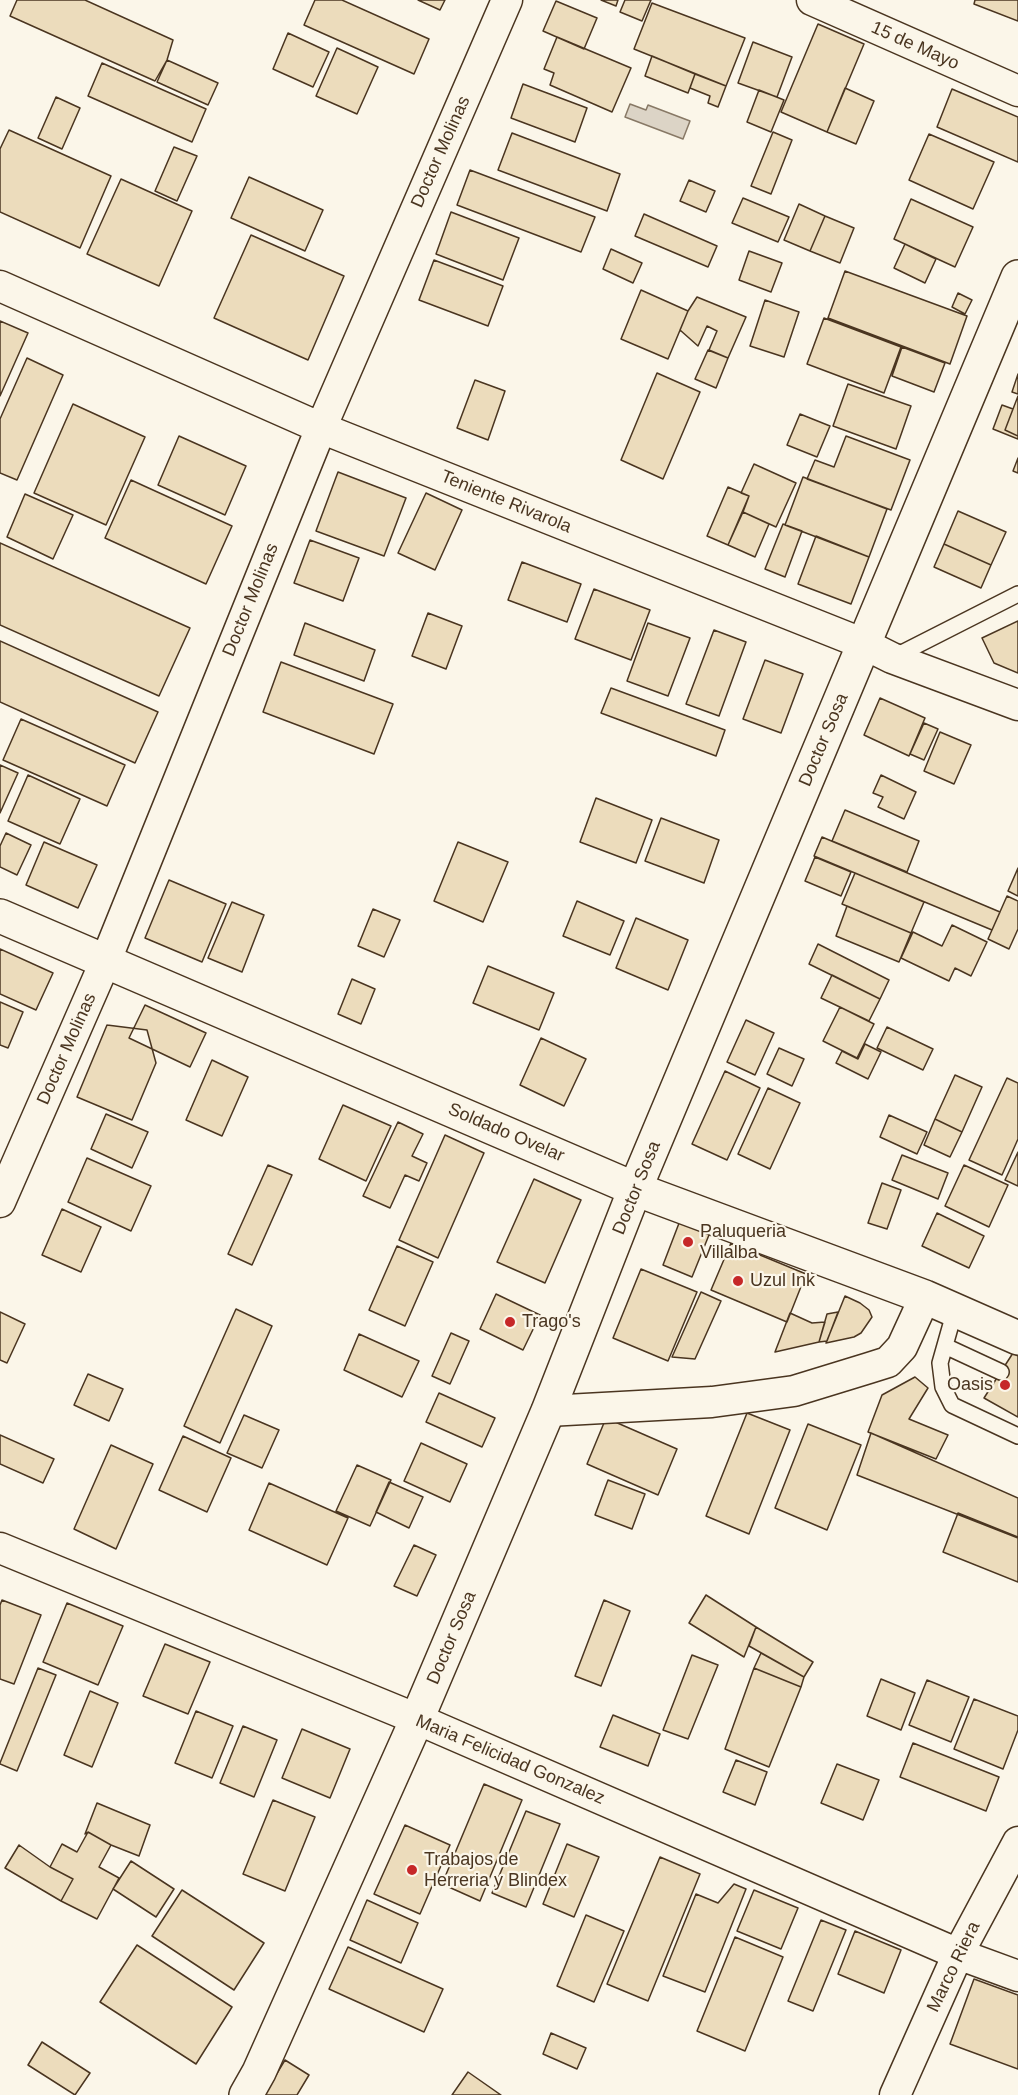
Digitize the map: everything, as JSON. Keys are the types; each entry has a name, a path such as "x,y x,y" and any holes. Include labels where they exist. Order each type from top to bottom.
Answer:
{"street":[{"name":"Doctor Molinas","path":"0,1202 106,960 321,428 507,0"},
{"name":"15 de Mayo","path":"812,0 1018,92"},
{"name":"Doctor Sosa","path":"246,2095 259,2072 417,1719 548,1411 635,1189 878,651 1018,277"},
{"name":"Teniente Rivarola","path":"0,286 321,428 1018,705"},
{"name":"Soldado Ovelar","path":"0,916 635,1189 925,1297 1018,1338"},
{"path":"548,1411 712,1402 795,1391 888,1362 902,1347 925,1297"},
{"name":"Maria Felicidad Gonzalez","path":"0,1548 417,1719 958,1954 1018,1976"},
{"name":"Marco Riera","path":"895,2095 958,1954 1018,1842"}],"lane":[{"path":"878,651 1018,594"},
{"path":"955,1311 940,1363 943,1387 952,1405 1018,1436"},
{"path":"945,1346 1001,1372"}],"shaded area":[{"path":"630,104 646,110 648,105 690,121 683,139 625,117"}],"building":[{"path":"17,0 85,0 173,40 167,60 155,81 10,16"},
{"path":"315,0 342,0 429,39 414,74 304,25"},
{"path":"418,0 445,0 440,10"},
{"path":"601,0 618,0 616,6"},
{"path":"625,0 651,0 642,21 620,12"},
{"path":"975,0 1018,0 1018,21 974,4"},
{"path":"556,1 597,18 584,49 543,31"},
{"path":"652,3 745,38 726,86 634,49"},
{"path":"818,24 864,44 827,132 781,112"},
{"path":"288,33 329,52 313,87 273,69"},
{"path":"557,37 631,68 612,112 550,85 554,73 544,69"},
{"path":"753,42 792,57 777,97 738,83"},
{"path":"337,48 378,67 357,114 316,96"},
{"path":"652,56 695,74 688,93 645,76"},
{"path":"167,60 218,83 208,105 157,82"},
{"path":"102,63 206,109 192,142 88,96"},
{"path":"695,74 726,86 718,107 708,103 710,96 690,88"},
{"path":"523,84 587,108 575,142 511,118"},
{"path":"845,88 874,101 856,144 827,132"},
{"path":"952,89 1018,117 1018,162 937,127"},
{"path":"759,90 784,100 771,132 747,122"},
{"path":"56,97 80,108 62,149 38,138"},
{"path":"9,130 111,176 80,248 0,212 0,149"},
{"path":"773,132 792,140 771,194 751,186"},
{"path":"512,133 620,174 607,211 498,170"},
{"path":"929,134 994,162 973,209 909,180"},
{"path":"174,147 197,156 177,201 155,191"},
{"path":"470,170 595,217 581,252 457,205"},
{"path":"249,177 323,210 305,251 231,218"},
{"path":"121,179 192,211 159,286 87,254"},
{"path":"689,180 715,191 706,212 680,201"},
{"path":"743,198 789,217 778,242 732,223"},
{"path":"911,199 973,227 955,267 894,239"},
{"path":"799,204 825,216 810,251 784,240"},
{"path":"451,212 519,238 503,280 436,254"},
{"path":"644,214 717,246 708,267 635,236"},
{"path":"825,216 854,228 840,263 810,251"},
{"path":"251,235 344,276 308,360 214,318"},
{"path":"905,244 936,259 925,283 894,268"},
{"path":"611,249 642,263 633,283 603,269"},
{"path":"749,251 782,263 771,292 739,280"},
{"path":"434,260 503,286 488,326 419,300"},
{"path":"845,271 967,316 950,364 828,318"},
{"path":"641,290 688,311 668,359 621,339"},
{"path":"958,293 972,300 965,314 952,307"},
{"path":"697,297 746,317 728,358 709,350 717,331 707,326 698,346 680,330"},
{"path":"765,300 799,312 784,357 750,346"},
{"path":"824,318 901,347 884,393 807,364"},
{"path":"0,321 28,333 0,396"},
{"path":"902,347 945,363 934,392 892,376"},
{"path":"708,350 728,358 716,388 695,379"},
{"path":"27,358 63,375 17,480 0,473 0,419"},
{"path":"657,373 700,392 663,479 621,460"},
{"path":"1018,374 1018,394 1012,392"},
{"path":"475,380 505,391 488,440 457,428"},
{"path":"848,384 911,406 896,449 833,426"},
{"path":"1018,396 1018,436 1005,430"},
{"path":"73,404 145,437 106,525 34,493"},
{"path":"1002,405 1013,409 1005,430 1018,436 1018,439 993,429"},
{"path":"800,414 830,426 817,457 787,445"},
{"path":"179,436 246,466 225,515 158,485"},
{"path":"846,436 910,460 891,510 807,479 815,460 834,467"},
{"path":"1018,458 1018,473 1013,471"},
{"path":"754,464 796,483 776,527 743,512 749,496 741,493"},
{"path":"338,472 406,498 384,556 316,531"},
{"path":"803,477 887,509 869,557 785,525"},
{"path":"131,480 232,526 206,584 105,538"},
{"path":"728,487 749,496 728,545 707,536"},
{"path":"426,493 462,510 435,570 398,553"},
{"path":"25,494 73,515 53,559 7,537"},
{"path":"958,511 1006,532 991,565 944,544"},
{"path":"743,512 769,524 755,557 728,545"},
{"path":"783,524 802,531 785,577 765,569"},
{"path":"816,536 869,557 851,604 798,584"},
{"path":"310,540 359,558 343,601 294,583"},
{"path":"0,543 190,628 159,696 0,625"},
{"path":"944,544 991,565 981,588 934,567"},
{"path":"522,562 581,584 567,622 508,600"},
{"path":"594,589 650,610 631,660 575,639"},
{"path":"428,613 462,626 446,669 412,656"},
{"path":"1018,621 1018,673 994,663 982,638"},
{"path":"305,623 375,650 364,681 294,655"},
{"path":"648,623 690,638 668,696 627,681"},
{"path":"714,630 746,642 719,716 686,704"},
{"path":"0,641 158,712 135,763 0,702"},
{"path":"765,660 803,674 781,733 743,719"},
{"path":"281,662 393,704 374,754 263,712"},
{"path":"611,688 725,730 716,756 601,713"},
{"path":"880,698 925,718 909,756 864,735"},
{"path":"21,719 125,765 107,806 3,760"},
{"path":"924,723 938,729 924,760 910,754"},
{"path":"940,732 971,745 954,784 924,771"},
{"path":"0,765 18,773 0,813"},
{"path":"28,775 80,799 60,844 8,821"},
{"path":"881,775 916,792 904,819 878,807 883,797 873,793"},
{"path":"596,798 652,820 636,863 580,842"},
{"path":"845,810 919,841 907,872 832,841"},
{"path":"661,818 719,840 704,883 645,861"},
{"path":"6,833 31,845 17,875 0,867 0,846"},
{"path":"822,837 1000,912 992,930 814,856"},
{"path":"44,842 97,865 78,908 26,885"},
{"path":"458,842 508,862 483,922 434,901"},
{"path":"815,857 851,872 841,896 805,881"},
{"path":"1018,868 1018,896 1008,891"},
{"path":"855,873 924,902 911,933 842,904"},
{"path":"169,880 226,904 202,962 145,938"},
{"path":"1007,896 1018,901 1018,929 1009,949 988,939"},
{"path":"577,901 624,921 610,955 563,936"},
{"path":"232,902 264,915 242,972 208,958"},
{"path":"847,906 911,933 899,962 836,936"},
{"path":"373,909 400,920 384,957 358,946"},
{"path":"636,918 688,940 668,990 616,968"},
{"path":"952,925 987,942 971,976 955,968 949,981 901,958 913,932 942,946"},
{"path":"818,944 889,980 880,999 809,964"},
{"path":"0,949 53,973 36,1010 0,994"},
{"path":"488,966 554,993 539,1030 473,1003"},
{"path":"832,975 880,999 869,1021 821,998"},
{"path":"352,979 375,989 361,1024 338,1014"},
{"path":"0,1002 23,1012 8,1048 0,1045"},
{"path":"145,1005 206,1033 190,1067 129,1038"},
{"path":"840,1007 874,1024 857,1058 823,1041"},
{"path":"746,1020 774,1033 755,1075 727,1062"},
{"path":"107,1025 147,1030 156,1063 132,1120 77,1097"},
{"path":"887,1027 933,1049 923,1070 877,1048"},
{"path":"541,1038 586,1059 564,1106 520,1085"},
{"path":"865,1044 881,1052 868,1079 836,1063 842,1051 858,1059"},
{"path":"779,1048 804,1059 792,1086 767,1074"},
{"path":"212,1060 248,1077 222,1136 186,1120"},
{"path":"725,1071 760,1088 727,1160 692,1144"},
{"path":"955,1075 982,1087 962,1132 935,1119"},
{"path":"1007,1078 1018,1083 1018,1139 1002,1175 969,1160"},
{"path":"768,1088 800,1103 770,1169 738,1154"},
{"path":"343,1105 391,1126 366,1181 319,1159"},
{"path":"106,1114 148,1132 132,1168 91,1149"},
{"path":"889,1115 927,1132 917,1154 880,1137"},
{"path":"935,1119 962,1132 950,1157 924,1145"},
{"path":"398,1122 423,1134 412,1156 427,1163 419,1181 405,1175 390,1208 363,1196"},
{"path":"445,1135 484,1153 438,1258 399,1240"},
{"path":"1018,1152 1018,1186 1005,1180"},
{"path":"902,1155 948,1173 938,1199 892,1180"},
{"path":"87,1158 151,1186 131,1231 68,1202"},
{"path":"268,1165 292,1175 252,1265 228,1254"},
{"path":"964,1165 1008,1185 989,1227 945,1206"},
{"path":"534,1179 581,1200 545,1283 497,1262"},
{"path":"882,1183 901,1190 887,1229 868,1223"},
{"path":"62,1209 101,1227 81,1272 42,1255"},
{"path":"937,1213 984,1236 969,1268 922,1246"},
{"path":"681,1218 711,1230 692,1277 663,1265"},
{"path":"731,1243 806,1274 787,1322 711,1290"},
{"path":"397,1246 433,1262 405,1326 369,1310"},
{"path":"641,1269 697,1292 668,1361 613,1338"},
{"path":"701,1292 721,1301 695,1359 672,1357"},
{"name":"Trago's","path":"496,1294 540,1315 523,1350 480,1329"},
{"path":"845,1296 869,1310 872,1317 861,1333 854,1337 826,1343"},
{"path":"236,1309 272,1326 220,1443 184,1426"},
{"path":"0,1312 25,1324 7,1363 0,1360"},
{"path":"838,1312 827,1341 819,1342 827,1314"},
{"path":"790,1313 812,1323 825,1322 819,1342 775,1352"},
{"path":"451,1333 469,1341 450,1384 432,1376"},
{"path":"359,1334 419,1361 402,1397 344,1370"},
{"name":"Oasis","path":"1013,1353 1018,1356 1018,1417 984,1398"},
{"path":"88,1374 123,1389 109,1421 74,1405"},
{"path":"915,1377 928,1388 909,1419 948,1435 936,1459 868,1432 882,1395"},
{"path":"439,1393 495,1418 482,1447 426,1422"},
{"path":"747,1413 790,1430 749,1534 706,1516"},
{"path":"244,1415 279,1430 262,1468 227,1453"},
{"path":"606,1418 677,1449 658,1495 587,1464"},
{"path":"808,1424 861,1445 827,1530 775,1508"},
{"path":"871,1433 1018,1498 1018,1538 857,1475"},
{"path":"0,1435 54,1459 43,1483 0,1464"},
{"path":"183,1436 231,1458 207,1512 159,1490"},
{"path":"421,1443 467,1464 450,1502 404,1481"},
{"path":"111,1445 153,1464 116,1549 74,1529"},
{"path":"357,1465 391,1480 370,1526 336,1511"},
{"path":"608,1480 645,1494 632,1529 595,1515"},
{"path":"389,1482 423,1497 409,1528 376,1512"},
{"path":"269,1483 348,1518 327,1565 249,1530"},
{"path":"958,1513 1018,1537 1018,1582 943,1552"},
{"path":"414,1545 436,1555 417,1596 394,1586"},
{"path":"706,1595 756,1627 744,1657 689,1623"},
{"path":"2,1600 41,1615 14,1684 0,1679 0,1605"},
{"path":"604,1600 630,1611 601,1686 575,1676"},
{"path":"67,1603 123,1626 98,1685 43,1662"},
{"path":"756,1627 813,1662 804,1677 749,1646"},
{"path":"165,1644 210,1662 188,1714 143,1696"},
{"path":"761,1653 804,1677 801,1687 754,1668"},
{"path":"692,1655 718,1665 688,1739 663,1730"},
{"path":"38,1668 56,1675 17,1771 0,1763"},
{"path":"754,1668 801,1687 769,1767 725,1749"},
{"path":"881,1679 915,1693 901,1730 867,1716"},
{"path":"927,1680 969,1697 951,1742 909,1725"},
{"path":"90,1691 118,1703 92,1767 64,1755"},
{"path":"974,1699 1018,1716 1018,1730 1003,1769 954,1749"},
{"path":"196,1711 233,1726 212,1778 175,1763"},
{"path":"613,1715 660,1734 648,1766 600,1747"},
{"path":"243,1726 277,1740 254,1797 220,1783"},
{"path":"302,1729 350,1749 330,1798 282,1778"},
{"path":"913,1743 999,1777 986,1811 900,1777"},
{"path":"736,1760 767,1772 755,1805 723,1792"},
{"path":"837,1764 879,1780 863,1820 821,1803"},
{"path":"484,1784 522,1800 480,1901 442,1884"},
{"path":"273,1800 315,1817 285,1891 243,1874"},
{"path":"97,1803 150,1825 139,1856 111,1845 88,1832 85,1834"},
{"path":"526,1811 560,1824 526,1907 492,1893"},
{"name":"Trabajos de Herreria y Blindex","path":"405,1825 450,1845 420,1914 374,1894"},
{"path":"88,1832 111,1845 99,1867 119,1878 97,1919 61,1901 73,1879 50,1867 62,1844 77,1852"},
{"path":"567,1844 599,1857 574,1917 543,1904"},
{"path":"19,1845 50,1867 73,1879 61,1901 5,1868"},
{"path":"660,1857 700,1874 648,2001 607,1984"},
{"path":"131,1861 174,1889 156,1917 113,1889"},
{"path":"734,1884 746,1889 705,1992 663,1976 696,1894 718,1903"},
{"path":"182,1890 264,1943 234,1990 152,1936"},
{"path":"754,1890 798,1908 781,1949 737,1931"},
{"path":"367,1900 418,1923 401,1963 350,1940"},
{"path":"586,1915 624,1931 594,2002 557,1986"},
{"path":"821,1920 846,1930 813,2011 788,2001"},
{"path":"855,1931 901,1950 884,1993 838,1974"},
{"path":"735,1937 783,1957 745,2051 697,2031"},
{"path":"137,1945 232,2007 196,2064 100,2002"},
{"path":"348,1947 443,1989 424,2032 329,1989"},
{"path":"974,1979 1018,1995 1018,2069 950,2044"},
{"path":"551,2033 586,2048 577,2069 543,2054"},
{"path":"42,2042 90,2073 75,2095 28,2065"},
{"path":"285,2060 309,2075 297,2095 264,2095"},
{"path":"468,2072 501,2095 452,2095"}],"place":[{"name":"Paluqueria Villalba","path":"688,1242"},
{"name":"Uzul Ink","path":"738,1281"},
{"name":"Trago's","path":"510,1322"},
{"name":"Oasis","path":"1005,1385"},
{"name":"Trabajos de Herreria y Blindex","path":"412,1870"}]}
